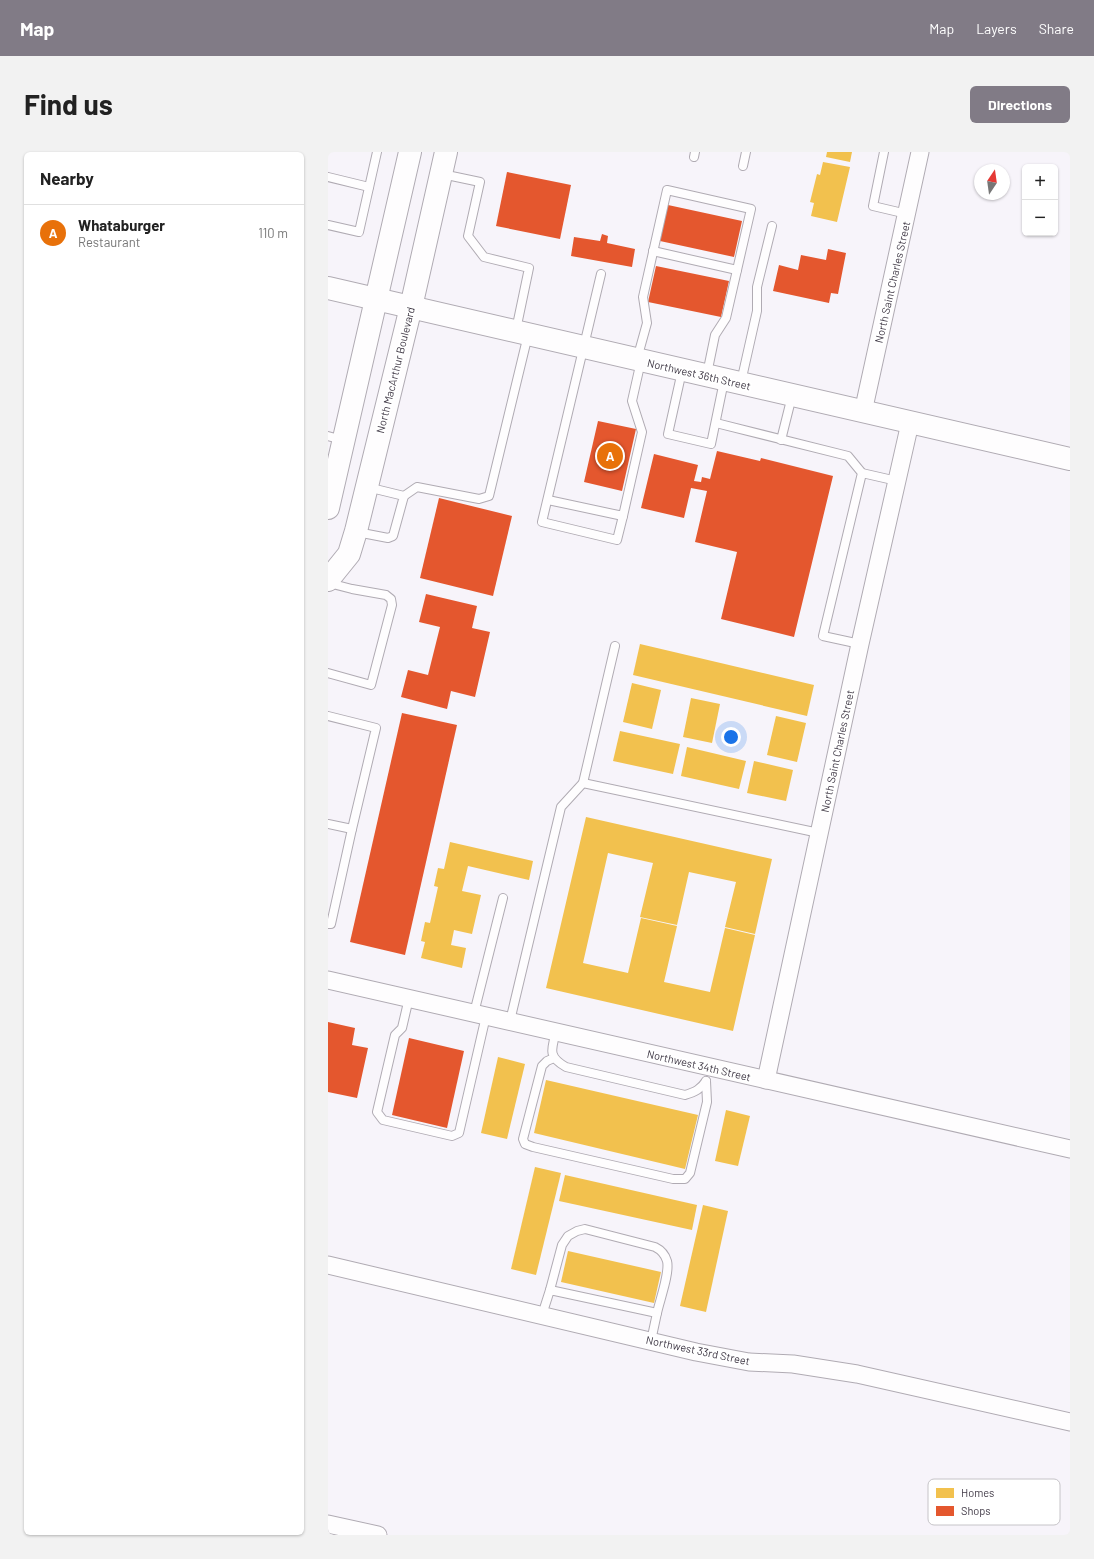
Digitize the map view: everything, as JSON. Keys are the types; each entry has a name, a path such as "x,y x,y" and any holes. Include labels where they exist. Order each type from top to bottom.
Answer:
{"main road":[{"path":"328,508 336,438 375,299 410,152"},
{"name":"North MacArthur Boulevard","path":"328,582 350,554 411,307 446,152"},
{"name":"Northwest 36th Street","path":"328,288 639,361 1070,459"}],"street":[{"name":"North Saint Charles Street","path":"863,412 920,152"},
{"name":"North Saint Charles Street","path":"766,1080 860,644 910,423"},
{"name":"Northwest 34th Street","path":"328,980 556,1032 708,1074 766,1080 1070,1149"},
{"name":"Northwest 33rd Street","path":"328,1265 651,1341 749,1362 793,1364 857,1374 1070,1422"},
{"path":"328,1524 378,1535"}],"lane":[{"path":"328,225 359,232 377,152"},
{"path":"743,166 746,152"},
{"path":"884,152 873,206 907,214"},
{"path":"356,531 388,538 393,536 404,496 416,487 479,499 489,496 522,333 529,268 484,257 468,236 480,182 441,174"},
{"path":"328,177 369,187"},
{"path":"601,274 542,522 617,540 642,432 632,401 647,322 643,297 667,190 751,209 726,318 715,335 724,380"},
{"path":"682,370 668,434 711,444 724,380 757,311 757,287 772,226"},
{"path":"653,251 737,270"},
{"path":"781,440 792,396"},
{"path":"716,423 848,456 862,473 897,481"},
{"path":"860,644 824,636 862,473"},
{"path":"366,487 404,496"},
{"path":"548,500 623,516"},
{"path":"328,582 352,589 386,595 390,599 392,605 371,685 328,673"},
{"path":"510,1021 561,807 583,783 615,646"},
{"path":"328,716 376,728 331,924 328,924"},
{"path":"583,783 819,833"},
{"path":"328,824 352,830"},
{"path":"409,998 402,1028 395,1035 377,1112 383,1120 452,1136 460,1133 480,1015 504,898"},
{"path":"556,1032 552,1048 552,1056 557,1062 566,1067 685,1095 701,1088 708,1074"},
{"path":"554,1058 547,1061 542,1066 523,1139 525,1144 533,1148 673,1179 685,1179 692,1168 707,1102 708,1074"},
{"path":"542,1315 562,1245 568,1236 585,1229 655,1247 662,1252 667,1259 668,1267 656,1313 651,1341"},
{"path":"550,1290 656,1313"}],"building: Homes":[{"path":"827,152 852,152 850,162 826,157"},
{"path":"823,162 850,167 837,222 811,216 814,203 810,202 817,174 820,175"},
{"path":"640,644 814,685 807,716 633,675"},
{"path":"632,683 661,690 652,729 623,722"},
{"path":"691,698 720,704 712,743 683,737"},
{"path":"776,716 806,723 797,762 767,755"},
{"path":"620,731 680,744 673,774 613,761"},
{"path":"687,747 746,761 739,789 681,776"},
{"path":"754,761 793,770 786,801 747,793"},
{"path":"586,817 772,859 755,934 725,927 736,882 689,872 677,925 640,917 653,863 608,853 583,963 628,973 641,918 677,926 664,982 710,992 725,928 755,935 733,1031 546,988"},
{"path":"450,842 533,861 529,880 468,866 462,891 481,895 472,934 454,930 451,945 466,948 462,968 421,958 425,942 421,941 425,922 430,923 438,887 434,886 438,868 444,869"},
{"path":"498,1057 525,1064 507,1139 481,1133"},
{"path":"546,1080 698,1115 685,1169 534,1133"},
{"path":"726,1110 750,1116 738,1166 715,1161"},
{"path":"535,1167 561,1173 536,1275 511,1269"},
{"path":"565,1175 697,1205 692,1230 559,1201"},
{"path":"703,1205 728,1211 706,1312 680,1306"},
{"path":"568,1251 661,1272 654,1303 561,1282"}],"building: Shops":[{"path":"507,172 571,185 560,239 496,226"},
{"path":"668,205 742,221 734,257 660,241"},
{"path":"602,234 608,236 607,243 635,249 632,267 571,256 574,237 600,241"},
{"path":"828,249 846,253 838,294 831,293 829,303 773,291 779,265 798,270 801,255 826,260"},
{"path":"656,266 729,281 721,317 648,302"},
{"path":"598,421 636,429 622,491 584,482"},
{"path":"717,451 760,461 761,458 833,476 794,637 721,619 737,552 695,542 707,491 691,488 684,518 641,508 654,454 698,465 694,481 701,482 702,477 710,479"},
{"path":"439,498 512,516 493,596 420,578"},
{"path":"426,594 477,606 472,628 490,632 475,697 451,691 447,709 401,697 408,670 428,675 440,627 419,622"},
{"path":"402,713 457,725 405,955 350,942"},
{"path":"328,1022 355,1028 352,1045 368,1048 357,1098 328,1092"},
{"path":"409,1038 464,1051 447,1128 392,1115"}],"place":[{"name":"Whataburger","path":"610,456"}]}
